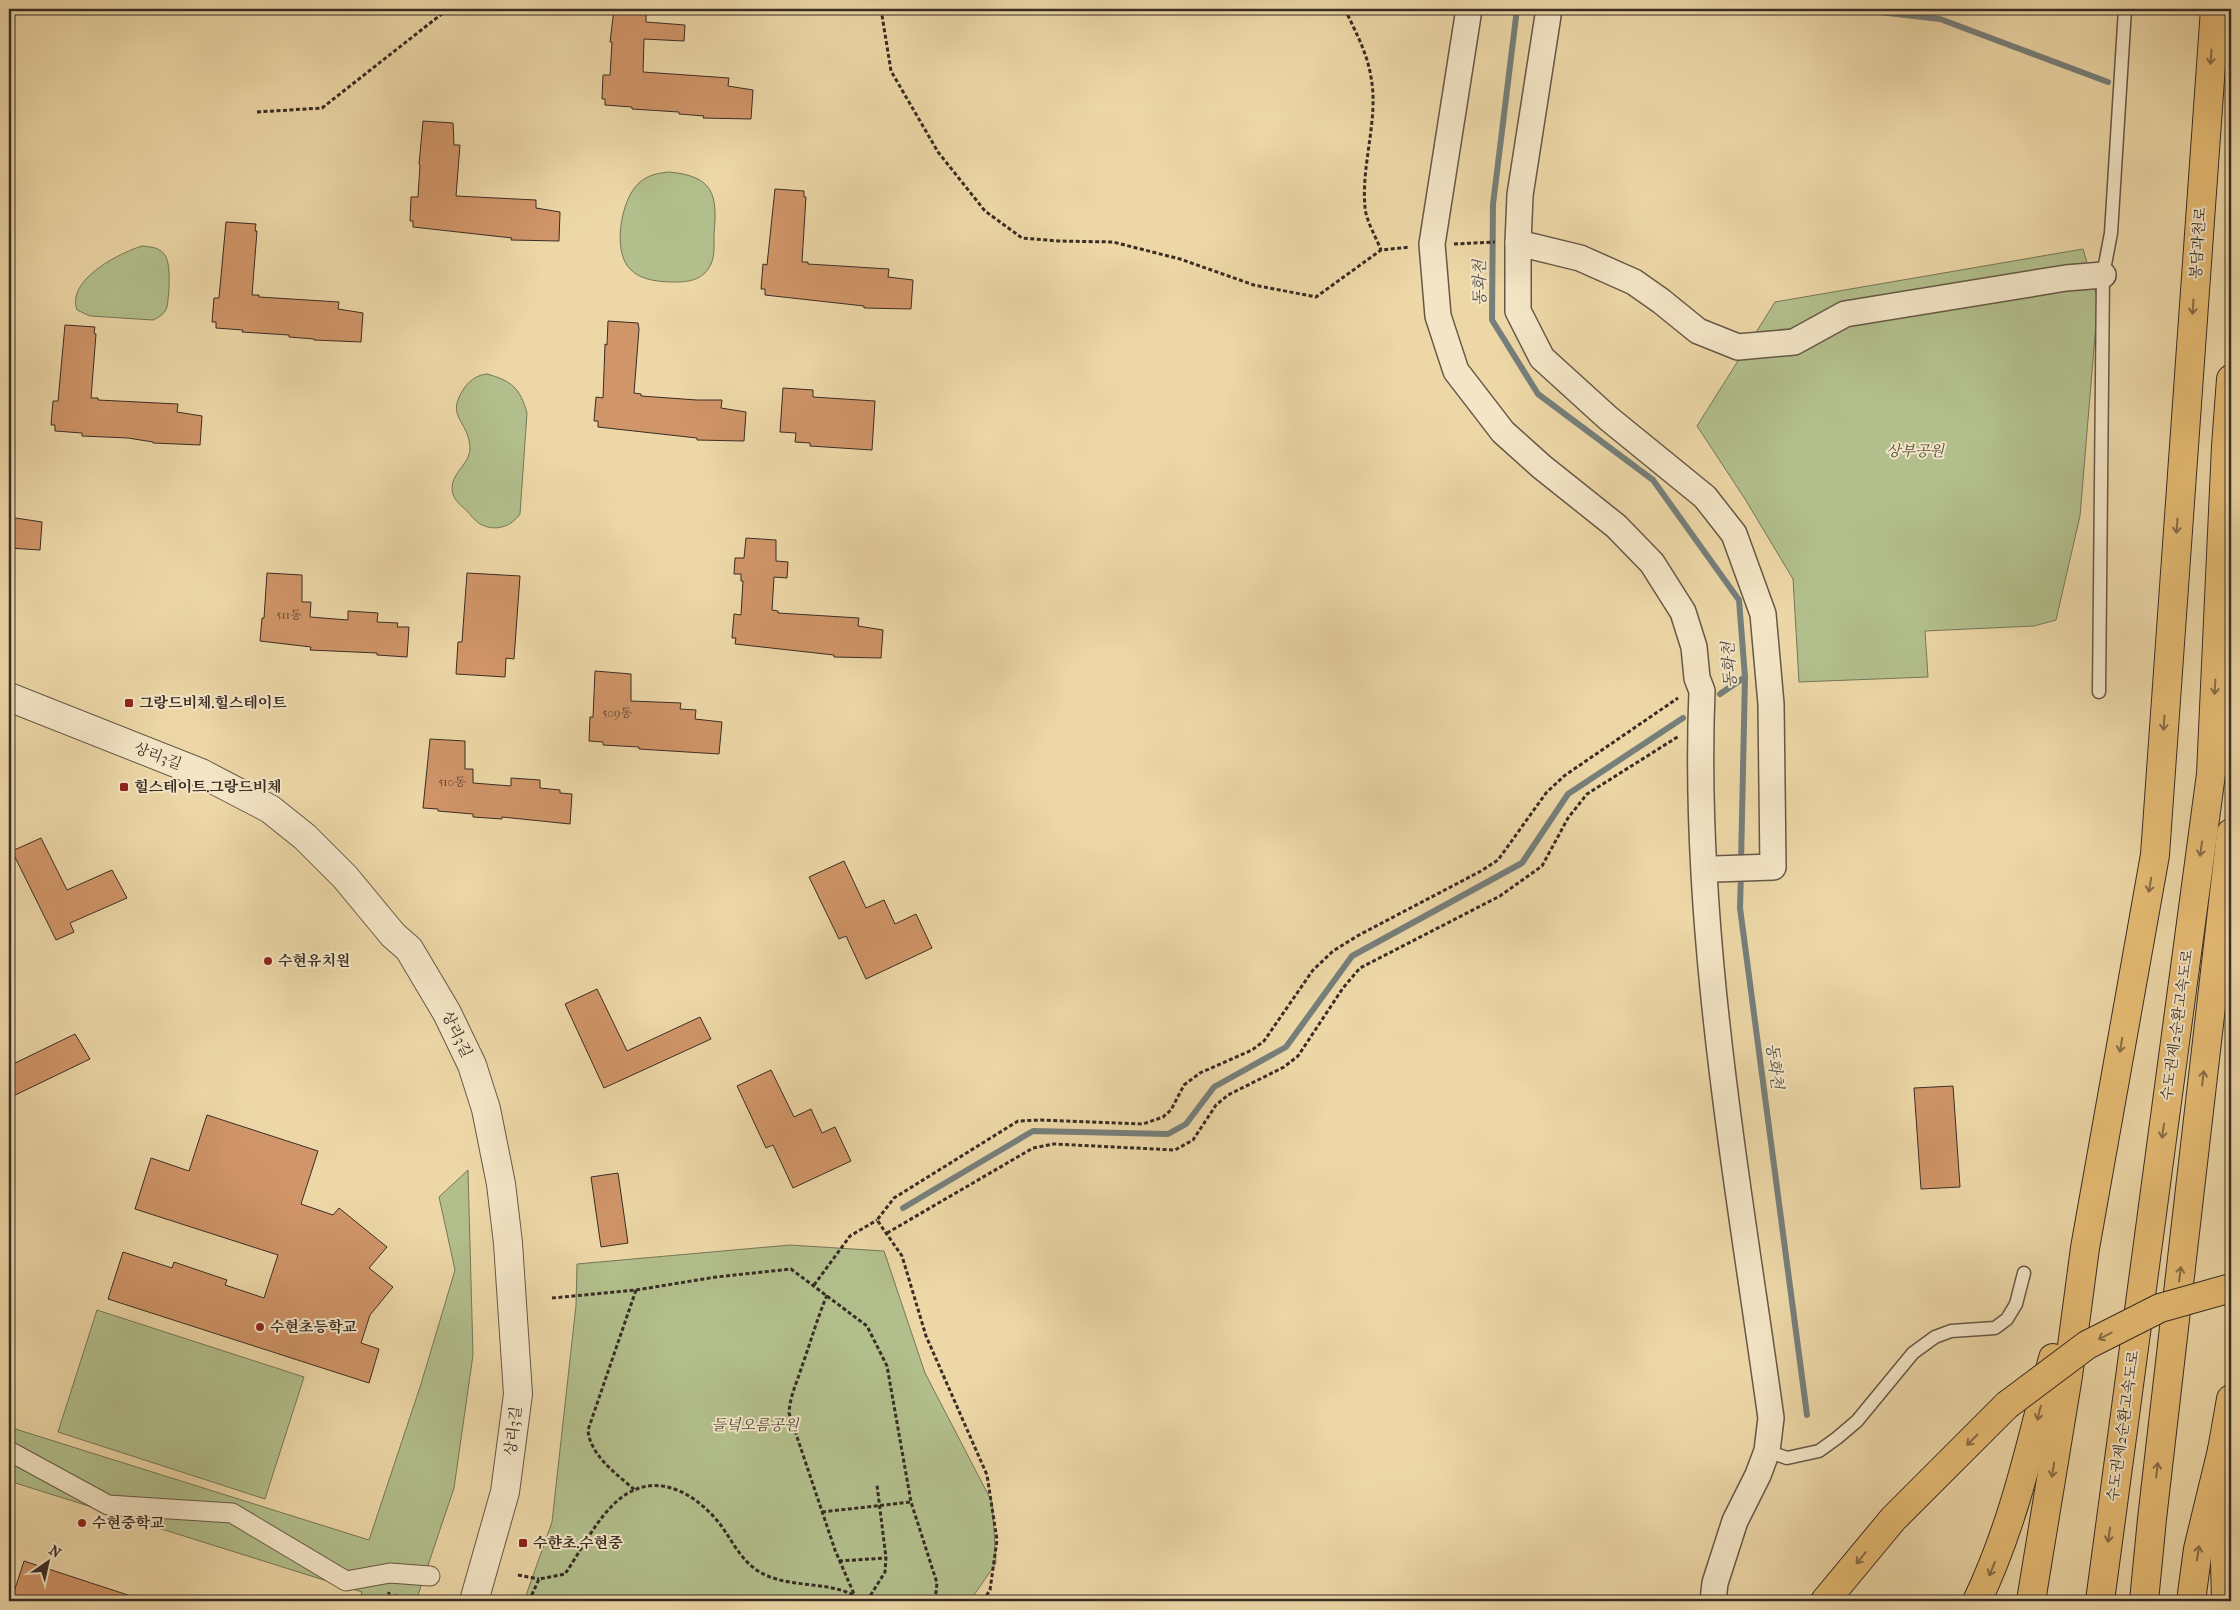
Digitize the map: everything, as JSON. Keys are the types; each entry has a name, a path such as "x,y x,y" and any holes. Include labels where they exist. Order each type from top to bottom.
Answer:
{"highway":[{"name":"봉담과천로","path":"2085,1248 2155,855 2180,478 2215,9"},
{"name":"수도권제2순환고속도로","path":"2100,1601 2211,774 2226,446 2231,380"},
{"name":"수도권제2순환고속도로","path":"2144,1601 2231,833"},
{"path":"1977,1601 1993,1568 2019,1492 2061,1329 2085,1248"},
{"path":"2031,1601 2068,1376 2085,1248"},
{"path":"1825,1601 1893,1519 2006,1405 2087,1345 2160,1308 2231,1288"},
{"path":"2191,1601 2198,1549 2222,1450 2231,1399"},
{"path":"2222,1450 2226,1601"}],"street":[{"path":"1469,9 1438,244 1438,316 1456,371 1503,432 1542,467 1616,526 1652,563 1683,612 1694,647 1697,678 1702,691 1700,799 1710,870 1718,1034 1771,1418 1767,1451 1736,1521 1715,1583 1713,1601"},
{"path":"1549,9 1520,195 1507,242 1518,310 1542,358 1608,418 1705,497 1734,534 1764,614 1770,704 1773,867 1762,866 1710,870"},
{"path":"1507,242 1580,258 1634,282 1698,331 1738,347 1794,342 1845,314 2066,278 2102,275"},
{"name":"상리3길","path":"9,697 201,773 247,795 270,809 305,837 345,877 393,935 409,950 448,1013 472,1065 486,1109 501,1184 508,1243 518,1394 505,1492 474,1601"},
{"path":"9,1451 108,1505 232,1513 346,1580 390,1573 430,1576"}],"lane":[{"path":"2099,692 2102,275 2111,233 2125,9"},
{"path":"1767,1451 1787,1458 1819,1451 1857,1421 1913,1354 1935,1337 1951,1331 1995,1328 2007,1319 2016,1304 2024,1273"}],"path":[{"path":"258,112 322,108 448,9"},
{"path":"881,9 891,71 938,152 985,211 1022,238 1058,242 1113,242 1180,258 1254,285 1316,297 1381,250 1438,244 1507,242"},
{"path":"1345,9 1364,51 1372,78 1372,111 1366,159 1365,209 1381,250"},
{"path":"814,1285 850,1236 877,1220 894,1198 1018,1121 1041,1120 1144,1124 1163,1118 1171,1110 1184,1086 1200,1072 1252,1050 1264,1041 1313,970 1333,951 1359,935 1481,872 1498,860 1546,793 1564,776 1676,700 1697,678"},
{"path":"887,1233 1033,1148 1054,1144 1175,1150 1193,1140 1216,1105 1228,1094 1284,1067 1298,1056 1343,988 1360,968 1500,896 1542,866 1568,818 1586,794 1701,722"},
{"path":"877,1220 902,1256 926,1336 987,1475 997,1540 990,1590 983,1601"},
{"path":"552,1298 636,1290 716,1277 791,1269 867,1326 887,1366 911,1502 937,1583 935,1601"},
{"path":"636,1290 588,1430 589,1440 597,1452 613,1471 636,1490"},
{"path":"827,1295 790,1399 789,1413 839,1561 854,1594"},
{"path":"867,1601 885,1572 886,1558 877,1485"},
{"path":"518,1575 539,1579 565,1574 606,1512 616,1502 636,1490 649,1486 666,1486 682,1490 702,1505 716,1519 745,1559 757,1570 772,1578 842,1590 854,1594 863,1601"},
{"path":"822,1512 911,1502"},
{"path":"839,1561 886,1558"},
{"path":"528,1601 539,1579"}],"green space":[{"path":"669,172 684,174 704,183 713,198 715,208 712,261 705,273 696,279 687,281 658,281 640,276 630,269 624,261 621,250 620,238 623,213 632,192 645,178"},
{"path":"142,246 159,249 168,261 167,307 163,314 153,320 90,316 77,310 76,299 79,288 87,278 108,261"},
{"name":"상부공원","path":"2083,249 2098,300 2080,516 2056,620 2034,626 1925,631 1928,677 1799,682 1793,579 1745,499 1697,426 1775,302"},
{"path":"487,374 503,380 514,387 521,397 527,413 520,514 512,522 497,528 491,528 476,521 456,500 452,488 455,477 470,453 468,438 457,412 459,397 472,380"},
{"path":"468,1170 473,1355 454,1488 416,1601 359,1601 362,1592 9,1481 9,1427 369,1540 421,1384 455,1270 439,1197"},
{"name":"들녘오름공원","path":"790,1245 884,1251 925,1373 992,1502 996,1563 970,1601 524,1601 552,1522 576,1305 577,1264"},
{"path":"97,1310 304,1377 265,1499 58,1432"}],"building":[{"path":"614,9 646,9 646,22 685,25 684,41 644,39 643,72 729,78 728,86 753,90 751,119 703,118 704,116 679,114 679,112 605,105 605,99 602,99 603,75 610,75 612,42 610,42"},
{"path":"423,121 453,123 454,145 460,145 456,196 536,200 536,208 560,212 559,241 511,240 512,238 413,227 413,221 410,221 411,197 418,197"},
{"path":"775,189 804,191 804,197 806,197 802,262 808,262 808,264 889,269 888,277 913,280 911,309 864,308 864,306 765,295 765,289 761,289 763,264 767,265"},
{"path":"226,222 256,224 252,295 339,302 338,309 363,313 361,342 314,340 289,337 289,335 216,328 216,322 212,322 214,298 219,298"},
{"path":"608,321 638,323 634,393 641,394 641,396 722,400 721,408 746,412 744,441 697,440 697,438 598,427 598,421 594,421 596,397 603,398 605,344 607,345"},
{"path":"65,325 95,327 91,398 98,398 98,400 178,404 177,412 202,416 200,445 153,443 128,438 82,436 82,433 55,431 55,425 51,425 53,401 58,401"},
{"path":"783,388 813,390 813,397 875,401 872,450 810,446 810,443 795,442 796,433 780,432"},
{"path":"9,517 42,522 40,550 9,548"},
{"path":"746,538 776,540 776,561 788,562 787,578 774,577 772,610 778,611 778,613 859,618 858,626 883,630 881,658 834,657 834,655 735,644 736,638 732,638 734,614 741,615 743,581 741,581 741,574 734,574 735,558 744,558"},
{"path":"267,573 302,575 302,602 311,602 310,617 348,620 348,611 378,613 377,622 398,623 397,627 409,627 407,657 377,655 377,653 310,650 311,647 260,641 262,618 264,618"},
{"path":"467,573 520,576 514,659 506,658 505,677 456,674 458,642 462,642"},
{"path":"595,671 631,674 631,701 681,703 680,709 696,710 695,719 722,722 719,754 639,749 639,747 603,745 603,742 589,741 590,717 593,717"},
{"path":"430,739 465,741 465,769 473,769 473,783 511,786 511,778 540,780 540,788 560,790 560,793 572,794 570,824 502,817 502,819 473,817 473,814 423,808"},
{"path":"41,838 67,890 112,870 127,898 70,923 74,932 56,940 12,851"},
{"path":"844,861 866,908 884,900 895,924 916,914 932,948 866,979 846,936 839,939 809,877"},
{"path":"597,989 627,1051 700,1017 711,1039 604,1088 565,1004"},
{"path":"75,1034 90,1059 9,1098 9,1066"},
{"path":"771,1070 794,1117 811,1109 822,1133 835,1127 851,1161 793,1188 773,1145 766,1148 737,1086"},
{"path":"1953,1086 1960,1187 1921,1189 1914,1088"},
{"path":"207,1115 318,1151 301,1204 333,1215 339,1208 387,1247 369,1268 393,1287 370,1315 361,1343 379,1349 369,1383 108,1299 123,1252 172,1268 174,1262 227,1280 225,1285 264,1298 278,1255 135,1209 151,1158 189,1171"},
{"path":"618,1173 628,1243 601,1247 591,1177"},
{"path":"24,1561 137,1598 136,1601 11,1601"}],"waterway":[{"name":"동화천","path":"1517,9 1493,204 1492,320 1538,394 1653,480 1739,600 1745,677 1741,863"},
{"path":"1853,9 1940,19 2108,82"},
{"path":"1720,694 1745,677"},
{"path":"903,1208 1033,1131 1168,1134 1186,1124 1214,1087 1286,1047 1352,956 1522,863 1568,794 1683,718"},
{"name":"동화천","path":"1741,873 1740,908 1807,1415"}],"place":[{"name":"그랑드비체.힐스테이트","path":"129,703"},
{"name":"힐스테이트.그랑드비체","path":"124,787"},
{"name":"수현유치원","path":"268,961"},
{"name":"수현초등학교","path":"260,1327"},
{"name":"수현중학교","path":"82,1523"},
{"name":"수햔초.수현중","path":"523,1543"}]}
